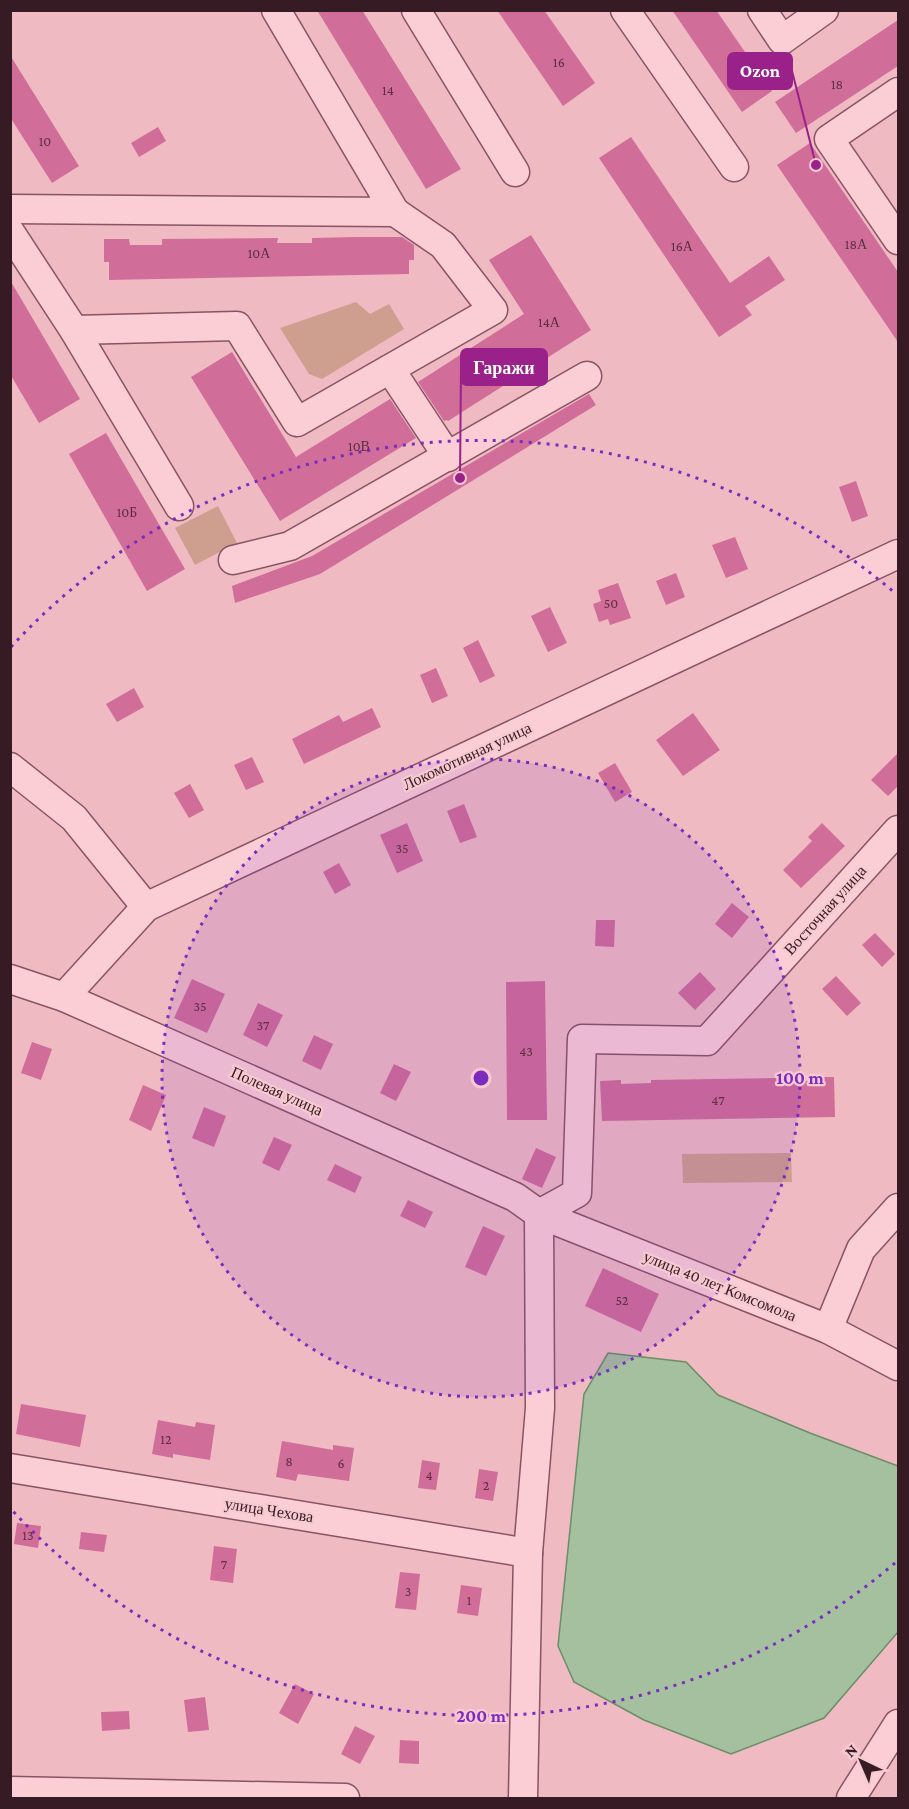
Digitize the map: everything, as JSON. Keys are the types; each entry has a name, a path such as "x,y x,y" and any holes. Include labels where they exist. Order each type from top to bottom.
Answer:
{"street":[{"path":"74,330 237,326 297,422 493,310 443,245 395,212 276,10"},
{"path":"416,10 515,172"},
{"path":"625,10 734,167"},
{"path":"762,10 782,40 824,10"},
{"path":"898,93 829,139 898,240"},
{"path":"10,209 395,212"},
{"path":"10,232 74,330 179,506"},
{"path":"390,369 448,457"},
{"path":"233,560 290,546 587,376"},
{"name":"Локомотивная улица","path":"64,997 146,907 898,554"},
{"path":"10,767 74,818 146,907"},
{"name":"Восточная улица","path":"539,1214 577,1193 582,1039 707,1041 898,830"},
{"name":"Полевая улица","path":"10,979 64,997 515,1197 539,1214"},
{"path":"828,1329 861,1249 898,1208"},
{"path":"523,1798 528,1552 540,1408 539,1214"},
{"name":"улица 40 лет Комсомола","path":"539,1214 828,1329 898,1366"},
{"name":"улица Чехова","path":"10,1468 528,1552"},
{"path":"851,1798 898,1724"},
{"path":"10,1791 345,1798"}],"shaded area":[{"path":"356,302 370,314 389,304 404,329 322,379 309,374 280,328"},
{"path":"218,506 237,543 195,565 175,528"},
{"path":"791,1153 792,1182 683,1183 682,1154"},
{"path":"608,1353 686,1362 718,1395 898,1466 898,1632 824,1718 731,1754 644,1720 574,1682 558,1646 584,1394"}],"building":[{"path":"317,10 362,10 461,169 426,189"},
{"path":"497,10 544,10 595,83 563,106"},
{"path":"672,10 716,10 772,91 742,112"},
{"path":"898,20 898,66 796,133 775,102"},
{"path":"10,55 79,166 52,183 10,117"},
{"path":"158,127 166,141 139,157 131,143"},
{"path":"631,137 730,283 769,256 785,280 745,306 752,315 719,337 599,158"},
{"path":"810,143 898,272 898,342 777,165"},
{"path":"531,235 591,330 448,421 444,421 418,382 524,314 489,260"},
{"path":"402,237 414,245 414,260 409,260 409,274 109,280 109,262 104,262 104,239 129,239 130,245 162,245 162,239 278,238 277,243 312,243 312,238"},
{"path":"10,280 80,399 39,423 10,374"},
{"path":"232,352 296,457 390,399 416,438 280,521 191,377"},
{"path":"589,394 596,405 320,574 235,603 232,586 312,556"},
{"path":"106,433 185,569 147,591 69,454"},
{"path":"856,481 868,516 852,522 839,487"},
{"path":"735,537 748,569 726,578 712,545"},
{"path":"676,573 685,597 666,605 656,581"},
{"path":"618,583 631,618 610,625 608,619 599,622 593,604 601,601 598,590"},
{"path":"550,607 567,643 548,652 531,616"},
{"path":"478,640 495,676 480,683 463,648"},
{"path":"436,668 448,696 432,703 420,675"},
{"path":"134,688 144,707 117,722 106,704"},
{"path":"372,708 381,727 304,764 292,739 339,715 343,722"},
{"path":"693,713 720,750 683,776 656,740"},
{"path":"898,753 898,786 888,796 871,780"},
{"path":"252,757 264,782 246,790 234,765"},
{"path":"615,763 632,792 615,802 598,773"},
{"path":"190,784 204,810 189,818 174,793"},
{"path":"464,804 477,837 460,843 447,811"},
{"path":"407,823 423,861 397,873 380,835"},
{"path":"822,823 845,846 801,888 783,870 812,841 808,837"},
{"path":"339,863 351,885 335,894 323,872"},
{"path":"732,903 749,917 732,938 715,924"},
{"path":"596,920 615,920 614,947 595,946"},
{"path":"875,933 895,954 882,967 862,945"},
{"path":"700,972 716,989 695,1010 678,993"},
{"path":"836,976 861,1003 847,1016 822,989"},
{"path":"192,979 225,994 207,1033 174,1018"},
{"path":"545,981 547,1120 507,1120 506,982"},
{"path":"258,1003 283,1015 267,1047 243,1035"},
{"path":"314,1035 333,1044 321,1070 302,1061"},
{"path":"32,1042 52,1049 41,1080 21,1073"},
{"path":"394,1064 411,1072 396,1101 380,1093"},
{"path":"815,1077 834,1077 835,1117 602,1121 600,1081 621,1080 621,1084 651,1083 651,1080 784,1078 784,1081 815,1081"},
{"path":"143,1085 166,1095 151,1131 129,1120"},
{"path":"204,1107 226,1116 214,1147 192,1138"},
{"path":"274,1137 292,1145 279,1171 262,1163"},
{"path":"536,1148 556,1157 542,1188 522,1179"},
{"path":"335,1164 362,1177 355,1193 327,1180"},
{"path":"408,1200 433,1212 425,1228 400,1216"},
{"path":"483,1226 505,1236 486,1276 465,1267"},
{"path":"603,1268 659,1294 641,1332 585,1306"},
{"path":"21,1404 86,1415 80,1447 16,1434"},
{"path":"158,1420 195,1427 196,1422 215,1425 210,1460 173,1454 173,1458 152,1454"},
{"path":"282,1441 333,1450 333,1445 354,1448 349,1481 298,1474 296,1481 276,1477"},
{"path":"422,1460 440,1463 436,1490 418,1488"},
{"path":"479,1469 498,1472 493,1501 475,1498"},
{"path":"17,1523 41,1526 38,1548 14,1544"},
{"path":"81,1532 107,1535 104,1552 79,1549"},
{"path":"214,1546 237,1549 233,1583 210,1580"},
{"path":"400,1572 420,1574 416,1610 395,1608"},
{"path":"461,1585 482,1588 478,1616 457,1613"},
{"path":"295,1684 314,1694 298,1724 279,1713"},
{"path":"205,1697 209,1730 188,1732 184,1700"},
{"path":"129,1711 130,1729 102,1731 101,1712"},
{"path":"355,1726 375,1736 360,1764 341,1754"},
{"path":"400,1740 419,1741 419,1764 399,1763"}],"place":[{"name":"Ozon","path":"816,165"},
{"name":"Гаражи","path":"460,478"}]}
